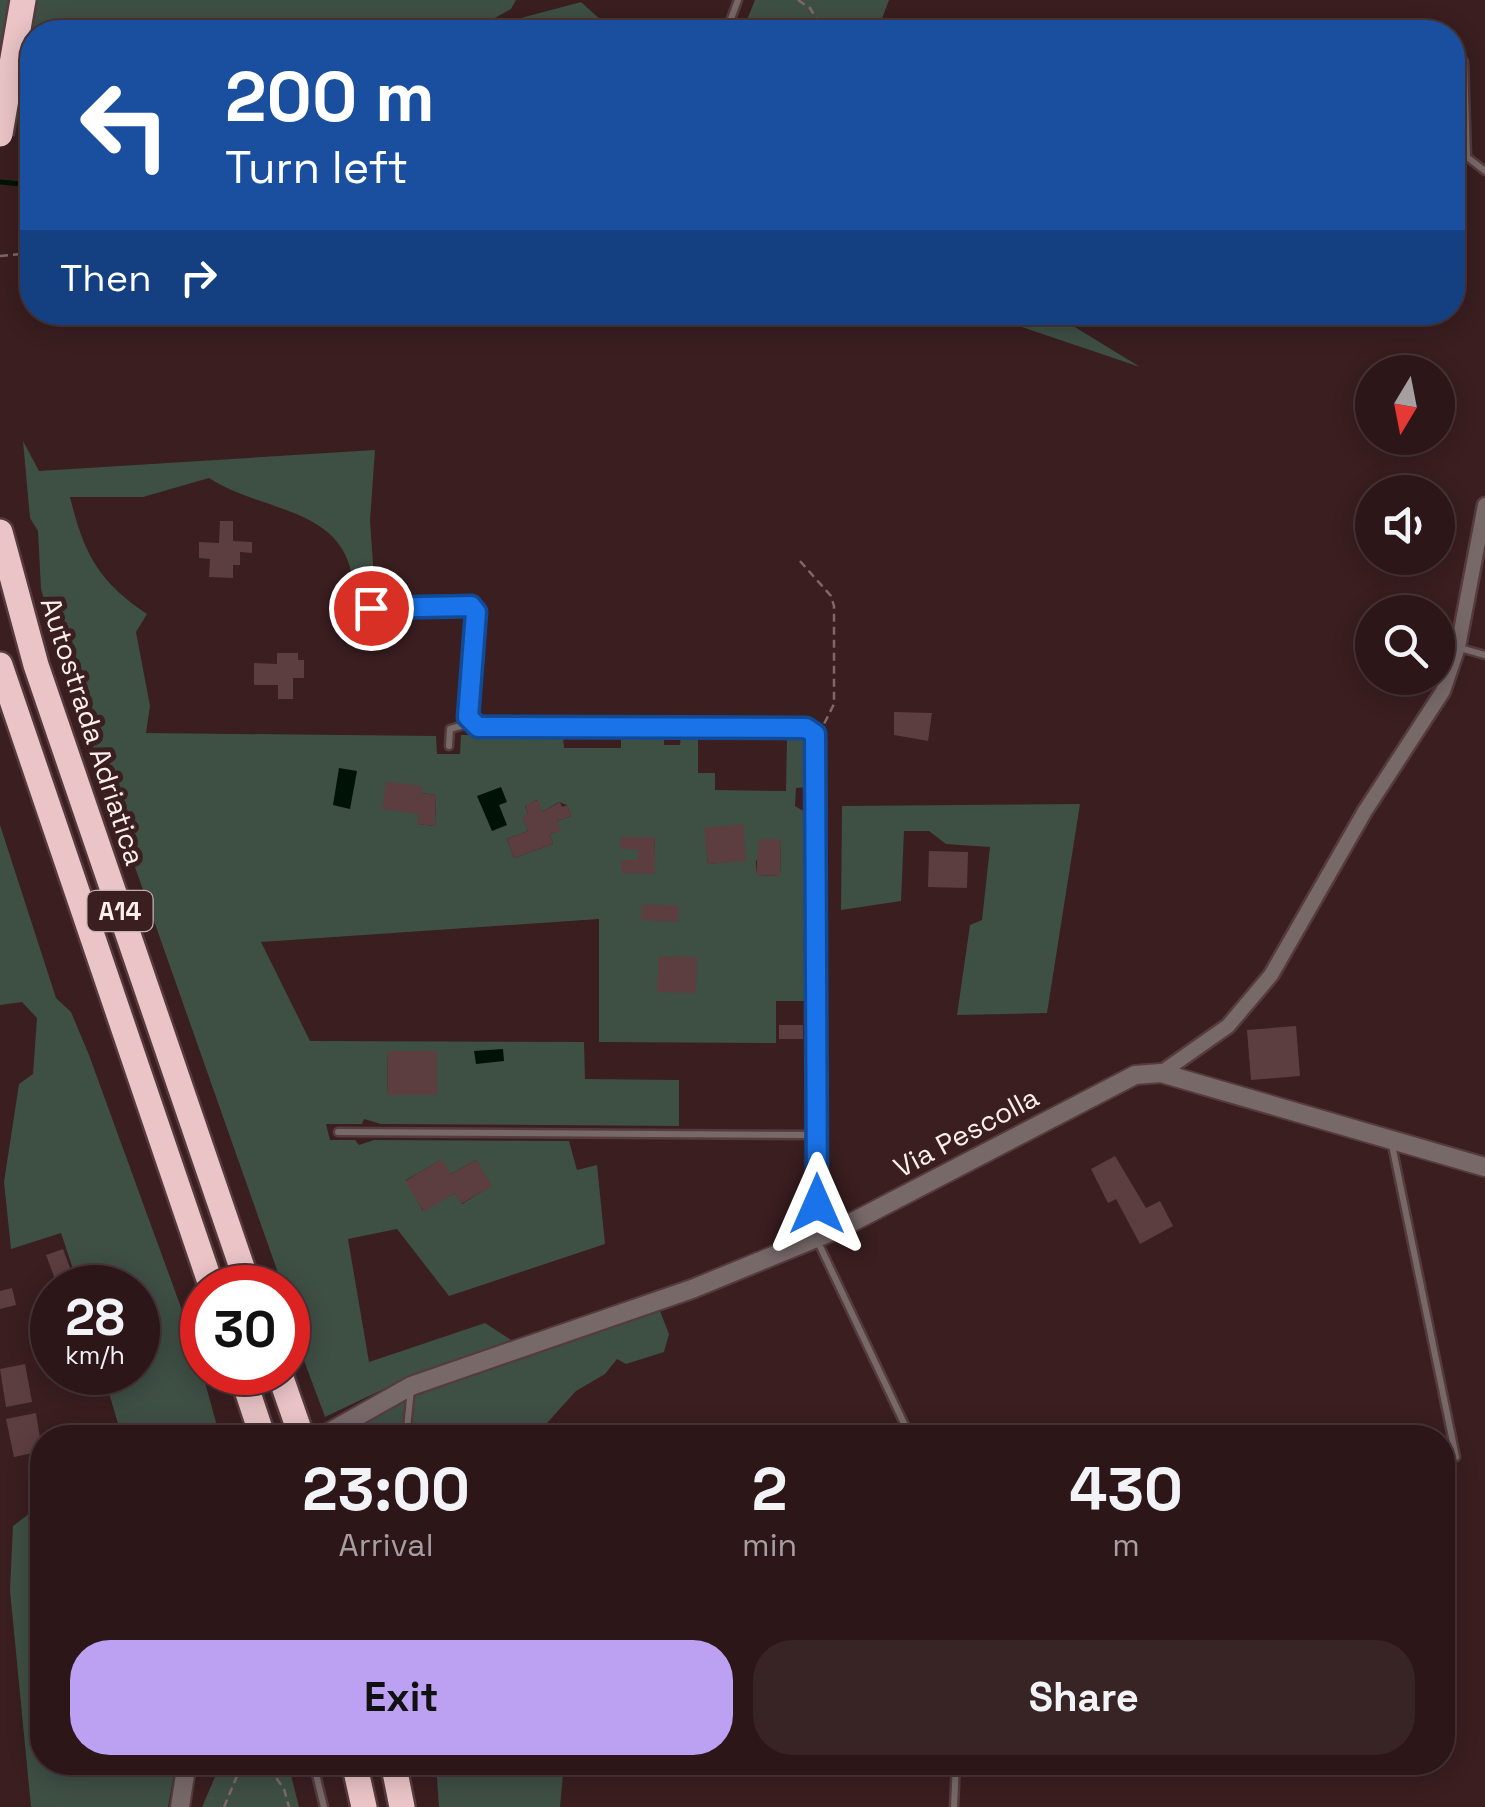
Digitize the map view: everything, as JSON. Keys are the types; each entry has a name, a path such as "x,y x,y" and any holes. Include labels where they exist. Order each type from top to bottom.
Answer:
{"highway":[{"path":"0,134 23,0"},
{"name":"Autostrada Adriatica","path":"0,532 36,665 242,1265"},
{"name":"A14","path":"0,665 204,1265"},
{"path":"249,1395 259,1425"},
{"path":"287,1395 297,1425"},
{"path":"357,1775 364,1807"},
{"path":"396,1775 402,1807"}],"street":[{"path":"1162,1073 1228,1026 1271,975 1365,810 1443,691 1458,648 1485,505"},
{"path":"371,608 471,606 476,612 468,717 478,727 806,728 815,734 817,1239"},
{"name":"Via Pescolla","path":"342,1425 412,1386 692,1289 817,1239 1123,1079 1162,1073 1485,1166"},
{"path":"180,1807 185,1775"}],"lane":[{"path":"1465,94 1467,157 1485,170"},
{"path":"1458,648 1485,655"},
{"path":"449,746 450,729 472,723"},
{"path":"338,1132 817,1134"},
{"path":"1390,1139 1449,1425"},
{"path":"817,1239 905,1425"},
{"path":"408,1425 412,1386"},
{"path":"1455,1452 1456,1457"},
{"path":"316,1775 324,1807"},
{"path":"954,1807 955,1775"}],"path":[{"path":"798,0 810,8 817,20"},
{"path":"800,561 832,596 834,606 834,704 832,716 815,734"},
{"path":"224,1807 240,1775"},
{"path":"274,1775 284,1789 288,1807"}],"green space":[{"path":"0,0 516,0 511,9 492,20 20,20 20,88 0,80"},
{"path":"755,0 889,0 882,20 747,20"},
{"path":"581,2 601,20 513,20"},
{"path":"1016,325 1072,325 1140,367"},
{"path":"23,441 39,471 375,450 370,521 375,591 364,594 353,584 347,558 335,539 318,525 209,478 143,497 70,497 95,564 116,590 147,614 136,632 150,706 146,733 436,736 437,754 460,754 461,735 563,734 564,748 621,748 621,733 664,734 664,745 680,745 681,734 798,735 807,742 807,787 796,788 795,806 807,813 806,1001 776,1001 776,1043 599,1042 599,919 261,942 310,1041 584,1042 585,1079 679,1080 679,1126 381,1124 364,1119 362,1124 326,1124 330,1140 355,1140 359,1145 374,1140 569,1141 577,1170 597,1165 605,1244 449,1296 397,1229 348,1239 369,1362 485,1323 511,1340 409,1377 325,1417 310,1377 310,1265 275,1265 61,657 41,589 38,531 30,518","holes":["698,737 787,738 786,791 715,790 715,773 698,773","421,793 436,795 435,826 418,824","537,800 542,812 559,802 567,805 571,816 557,821 560,830 550,834 553,844 514,858 507,839 528,831 523,817 528,814 525,806","705,828 746,860 708,864","621,837 655,838 653,874 621,860 638,860 638,849 621,849","781,839 780,876 756,875 756,861","388,1051 437,1052 387,1094","441,1160 451,1174 476,1160 491,1186 462,1204 455,1193 423,1211 406,1180"]},
{"path":"1080,804 1047,1013 957,1015 970,925 982,920 990,847 946,844 929,831 904,831 901,901 841,910 842,806"},
{"path":"0,825 56,998 71,1012 89,1055 180,1305 180,1395 208,1395 217,1425 118,1425 110,1395 160,1395 160,1265 72,1265 61,1233 11,1249 4,1182 19,1084 33,1074 37,1018 22,1002 0,1005"},
{"path":"660,1311 669,1334 664,1352 626,1364 617,1359 605,1374 576,1391 547,1425 362,1425 429,1387"},
{"path":"30,1513 30,1775 174,1775 168,1807 31,1807 10,1590 13,1526"},
{"path":"216,1775 291,1775 299,1807 202,1807"},
{"path":"437,1775 563,1775 560,1807 439,1807"}],"shaded area":[{"path":"339,768 357,771 350,809 333,805"},
{"path":"501,787 507,802 499,805 507,825 492,831 477,796"},
{"path":"503,1049 504,1061 476,1064 474,1051"}],"building":[{"path":"220,521 233,521 233,541 252,542 252,553 240,552 240,565 233,565 233,578 209,577 210,559 199,558 199,542 219,543"},
{"path":"277,653 298,653 298,660 304,660 304,678 293,678 293,699 278,699 278,685 254,685 254,663 277,664"},
{"path":"894,712 932,713 928,741 894,735"},
{"path":"386,782 422,786 421,793 436,795 435,826 417,824 419,814 382,809"},
{"path":"538,800 542,812 560,802 562,807 567,805 571,816 557,821 561,830 550,834 553,844 514,858 507,839 528,831 522,816 528,814 525,805"},
{"path":"743,824 746,861 708,864 704,828"},
{"path":"621,837 655,837 654,874 621,873 621,860 638,860 638,849 620,849"},
{"path":"759,839 781,839 780,876 756,875"},
{"path":"929,851 968,852 967,888 928,887"},
{"path":"642,904 679,906 678,922 641,920"},
{"path":"659,956 697,957 696,993 657,992"},
{"path":"779,1025 803,1025 803,1039 779,1039"},
{"path":"1296,1026 1300,1076 1251,1080 1247,1030"},
{"path":"388,1051 437,1051 437,1095 387,1095"},
{"path":"1115,1156 1146,1208 1160,1201 1173,1226 1140,1244 1116,1199 1108,1203 1091,1169"},
{"path":"442,1159 451,1174 476,1160 492,1186 461,1204 455,1193 424,1212 405,1181"},
{"path":"63,1249 69,1265 50,1265 46,1255"},
{"path":"12,1288 16,1305 0,1309 0,1291"},
{"path":"25,1364 32,1402 6,1407 0,1369"},
{"path":"36,1413 38,1425 30,1425 30,1454 14,1457 6,1419"}],"waterway":[{"path":"0,182 20,184"}],"route":[{"path":"371,608 471,606 476,612 468,717 478,727 806,728 815,734 817,1204"}]}
